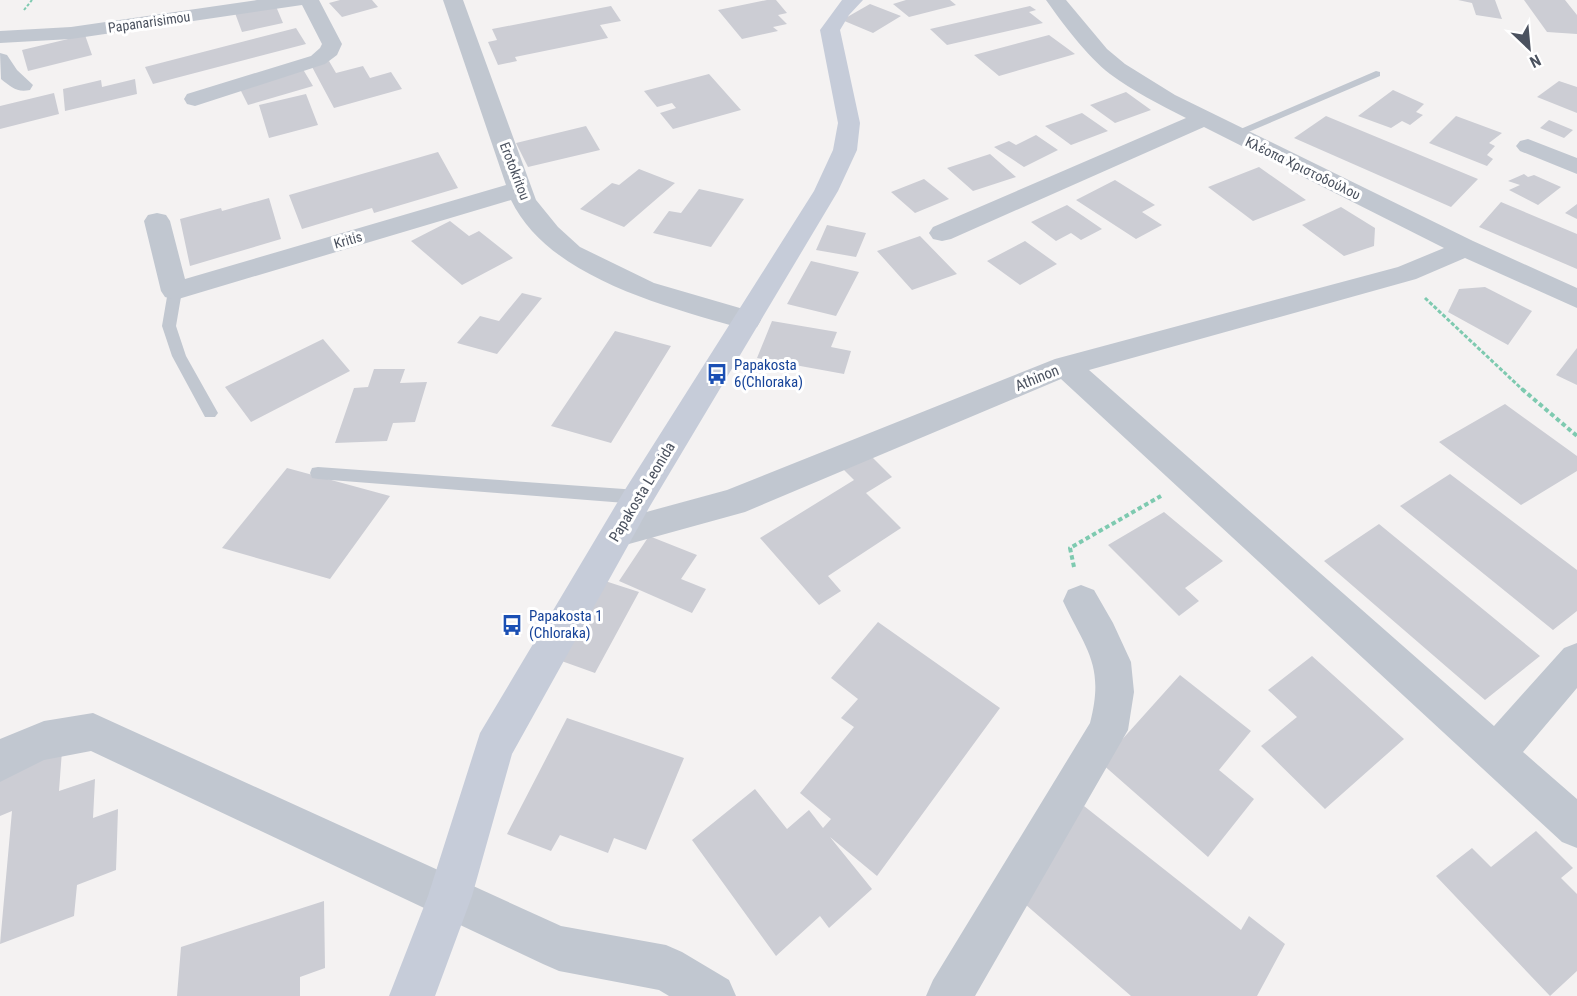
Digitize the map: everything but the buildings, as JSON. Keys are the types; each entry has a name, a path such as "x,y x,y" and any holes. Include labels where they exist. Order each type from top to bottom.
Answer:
{"main road":[{"name":"Papakosta Leonida","path":"412,996 450,896 494,747 638,497 826,191 845,150 849,123 830,30 841,12 853,0"}],"street":[{"name":"Papanarisimou","path":"1,40 71,33 297,0"},
{"path":"195,99 318,60 330,51 332,44 309,0"},
{"name":"Erotokritou","path":"453,0 524,202 549,233 571,253 644,289 747,320"},
{"name":"Κλέοπα Χριστοδούλου","path":"1056,0 1100,53 1117,69 1203,119 1464,247 1577,299"},
{"path":"0,59 9,74 22,85"},
{"path":"942,233 1203,119"},
{"path":"1527,146 1577,167"},
{"name":"Kritis","path":"176,291 520,189"},
{"path":"157,221 176,291"},
{"name":"Athinon","path":"618,533 733,502 1065,366 1400,275 1431,265 1464,247"},
{"path":"1065,366 1577,827"},
{"path":"949,996 1108,730 1116,702 1115,672 1108,646 1082,601"},
{"path":"1495,754 1577,660"},
{"path":"0,762 41,742 71,732 93,732 559,948 666,968 713,996"}],"lane":[{"path":"1235,134 1376,74"},
{"path":"176,291 169,326 179,356 210,413"},
{"path":"318,473 638,497"}],"path":[{"path":"1400,275 1516,384 1577,436"},
{"path":"1082,601 1070,548 1190,480"}],"place":[{"name":"Papakosta 6(Chloraka)","path":"717,374"},
{"name":"Papakosta 1 (Chloraka)","path":"512,625"}]}
